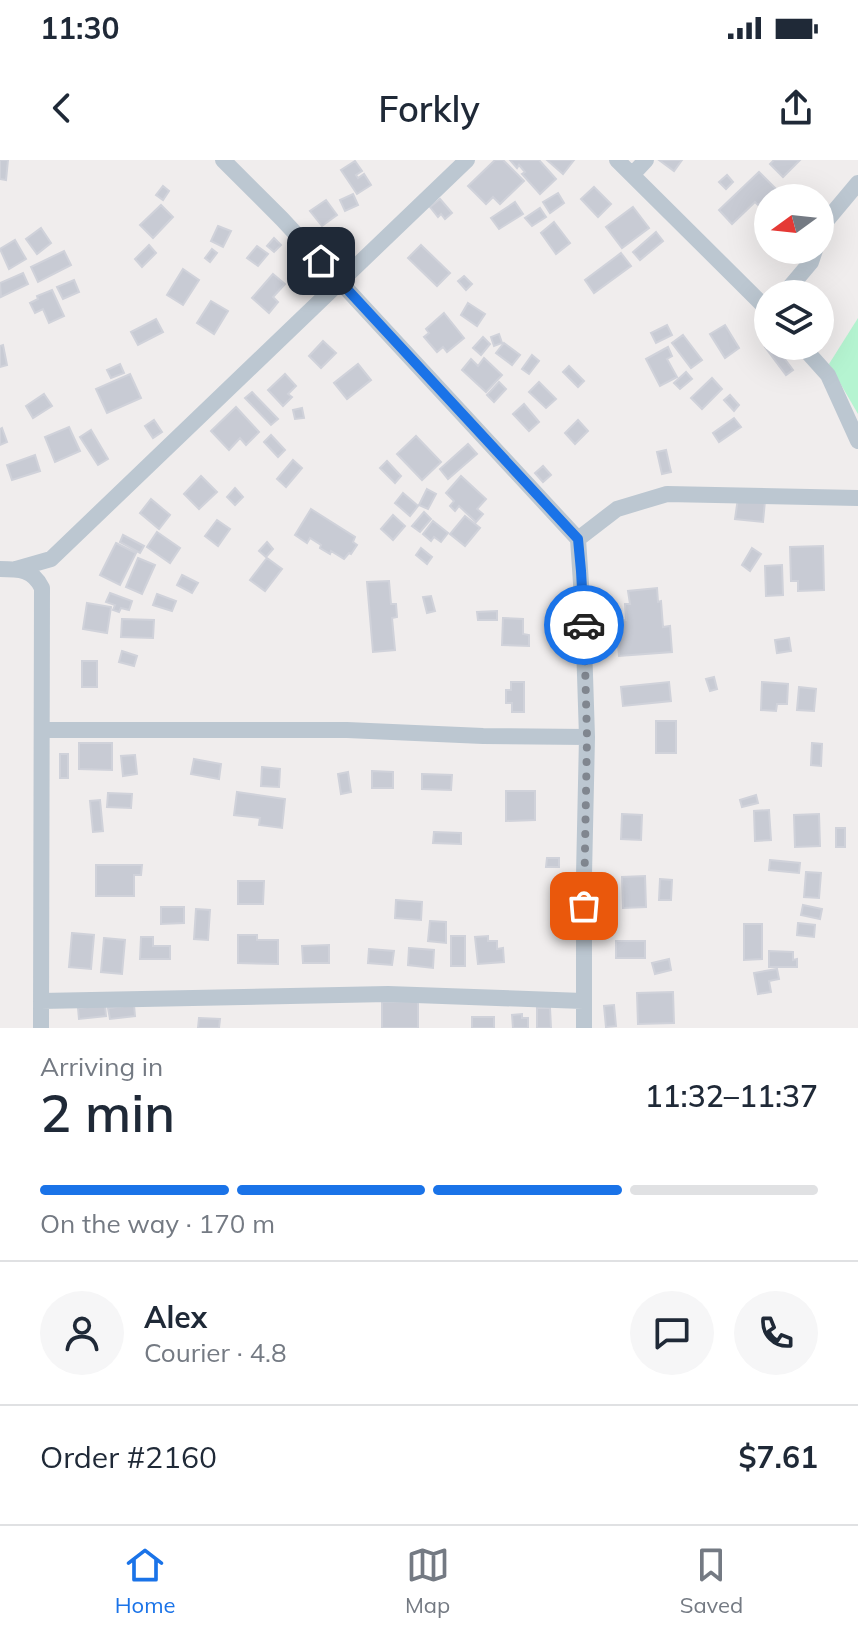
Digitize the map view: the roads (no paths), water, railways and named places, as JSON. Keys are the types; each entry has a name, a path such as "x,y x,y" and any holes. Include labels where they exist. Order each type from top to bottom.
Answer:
{"street":[{"path":"223,160 282,219 578,539 587,737 584,1028"},
{"path":"41,1028 42,588 51,559 467,160"},
{"path":"617,160 754,296"},
{"path":"632,175 646,160"},
{"path":"834,212 858,183"},
{"path":"796,280 809,264"},
{"path":"815,360 828,375 858,441"},
{"path":"578,539 617,509 667,494 858,498"},
{"path":"8,569 51,559"},
{"path":"8,569 30,573 42,588"},
{"path":"42,730 347,730 587,737"},
{"path":"41,1001 388,994 583,1001"}]}
